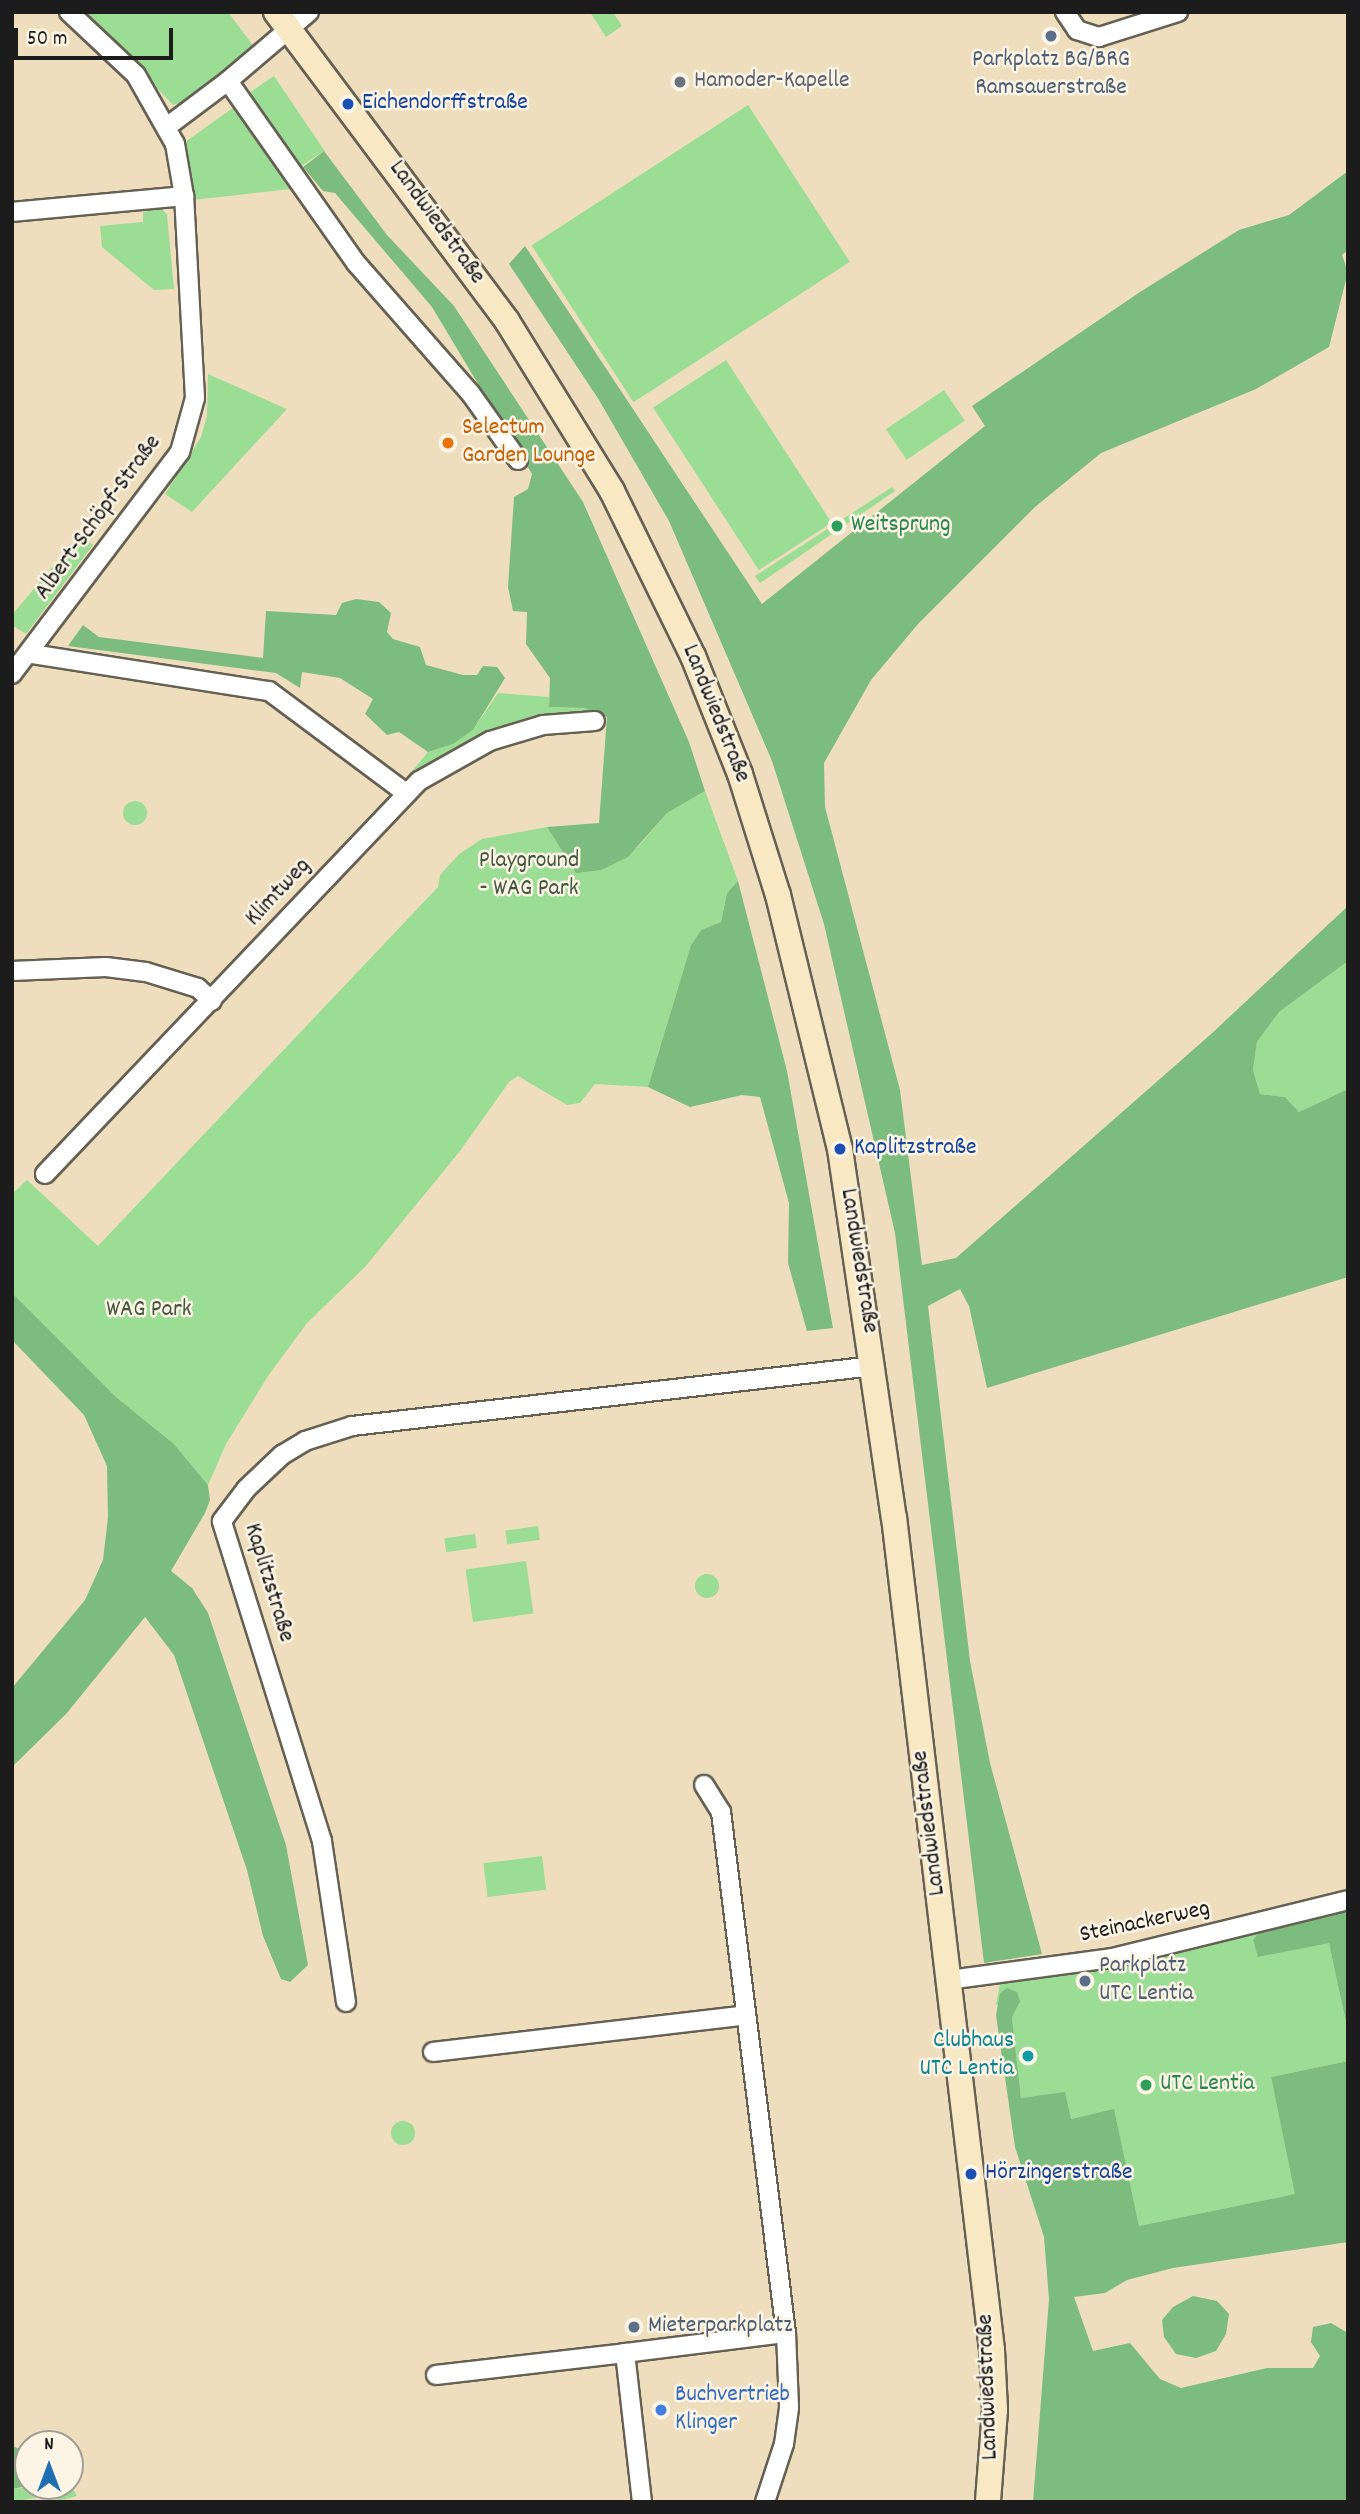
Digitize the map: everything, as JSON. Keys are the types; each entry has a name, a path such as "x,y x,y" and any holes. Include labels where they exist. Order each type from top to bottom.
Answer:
{"main road":[{"name":"Landwiedstraße","path":"283,21 425,206 533,361 637,536 693,656 744,786 798,970 840,1149 873,1366 992,2350 995,2410 988,2502"}],"street":[{"name":"Albert-Schöpf-Straße","path":"12,674 32,654 180,452 186,437 196,382 184,196 168,126 136,75 69,12"},
{"path":"168,126 228,81 283,21 309,12"},
{"path":"1065,12 1077,30 1088,36 1116,33 1178,12"},
{"path":"228,81 356,263 471,394 518,460"},
{"path":"12,212 184,196"},
{"path":"32,654 269,691 406,793"},
{"name":"Klimtweg","path":"45,1174 212,1001 406,793 441,766 490,741 544,725 594,721"},
{"path":"12,971 106,967 146,972 189,984 212,1001"},
{"name":"Kaplitzstraße","path":"346,2002 323,1841 222,1521 246,1489 282,1455 305,1441 352,1426 873,1366"},
{"path":"704,1785 720,1812 786,2333 789,2407 784,2444 765,2502"},
{"name":"Steinackerweg","path":"949,1980 1112,1958 1348,1900"},
{"path":"433,2052 746,2015"},
{"path":"436,2375 786,2333"},
{"path":"625,2353 642,2502"}],"green space":[{"path":"86,12 228,12 255,48 190,99 173,105"},
{"path":"590,12 613,12 622,26 606,37"},
{"path":"274,76 324,151 300,167 250,92"},
{"path":"748,105 850,262 633,402 532,246"},
{"path":"234,107 291,189 192,200 184,143"},
{"path":"324,151 387,235 454,306 583,502 689,742 705,791 667,813 628,857 601,870 576,873 547,827 599,823 607,717 585,708 549,707 550,678 526,644 527,612 513,611 508,587 514,497 528,489 532,474 432,307 335,193 323,191 303,167"},
{"path":"1348,171 1348,250 1342,255 1348,272 1329,347 1256,389 1101,453 1035,507 918,624 871,680 824,763 825,807 900,1090 922,1265 956,1258 1210,1035 1348,906 1348,961 1279,1012 1257,1042 1253,1070 1260,1094 1285,1097 1299,1112 1348,1089 1348,1277 987,1388 969,1306 960,1289 928,1306 970,1661 990,1763 1042,1954 984,1963 895,1233 824,924 772,761 669,521 599,400 509,264 525,246 762,604 985,426 972,406 1140,292 1239,230 1289,215"},
{"path":"162,209 167,215 174,289 154,290 102,247 100,226 143,222 143,212"},
{"path":"726,360 832,523 759,570 653,407"},
{"path":"208,374 287,409 192,512 165,494 201,437 207,416"},
{"path":"944,390 965,421 907,460 886,429"},
{"name":"Weitsprung","path":"892,487 895,491 760,583 755,576"},
{"path":"80,534 93,545 26,634 12,625 12,615"},
{"path":"356,599 379,602 391,613 387,632 393,639 420,647 426,665 463,675 477,675 483,666 497,667 505,678 473,730 453,744 428,752 399,732 387,735 365,714 373,699 340,678 302,672 300,688 276,673 68,646 83,625 99,637 263,658 266,611 336,615 342,603"},
{"path":"498,693 549,697 549,707 585,708 607,716 582,714 498,731 409,775 428,752 453,744 473,730"},
{"path":"705,791 738,881 727,893 721,922 701,930 691,945 648,1087 595,1084 580,1103 567,1105 518,1076 509,1082 460,1151 365,1267 307,1323 268,1376 226,1444 208,1485 174,1444 116,1397 14,1297 12,1194 27,1180 98,1246 438,887 440,875 459,854 482,839 547,827 576,873 637,848 667,813"},
{"path":"135,801 143,805 147,813 143,821 135,825 127,821 123,813 127,805"},
{"path":"738,881 787,1071 833,1328 807,1331 788,1263 789,1203 760,1097 742,1095 690,1107 648,1087 691,945 701,930 721,922 727,893"},
{"path":"1348,961 1348,1089 1299,1112 1285,1097 1260,1094 1253,1070 1257,1042 1279,1012"},
{"path":"12,1293 116,1397 174,1444 208,1485 210,1500 205,1513 171,1571 192,1588 208,1613 286,1845 308,1965 290,1982 281,1979 263,1936 247,1870 174,1655 145,1617 66,1714 12,1767 12,1688 85,1600 103,1560 108,1517 107,1466 84,1415 12,1340"},
{"path":"538,1526 540,1540 507,1544 505,1531"},
{"path":"475,1534 477,1548 446,1552 444,1538"},
{"path":"526,1561 533,1613 473,1622 466,1569"},
{"path":"707,1574 718,1581 719,1586 712,1597 707,1598 696,1591 695,1586 702,1575"},
{"path":"542,1856 546,1890 488,1897 483,1863"},
{"path":"1337,1913 1348,1913 1348,2032 1329,1943 1258,1957 1253,1940 1259,1932"},
{"name":"UTC Lentia","path":"1259,1932 1253,1940 1259,1957 1329,1942 1348,2032 1348,2061 1271,2077 1296,2194 1139,2226 1114,2110 1070,2119 1065,2093 1021,2098 1012,2017 1020,2002 996,2005 1000,1984 1008,1978"},
{"path":"1007,1988 1017,1992 1020,2002 1012,2017 1021,2098 1065,2092 1071,2119 1114,2109 1139,2226 1295,2194 1271,2077 1348,2061 1348,2242 1173,2268 1127,2280 1105,2293 1074,2297 1093,2351 1130,2343 1160,2379 1181,2388 1267,2368 1313,2368 1320,2356 1311,2342 1313,2327 1331,2323 1348,2333 1348,2502 1033,2502 1049,2299 1044,2237 1015,2147 996,2015 1000,1993"},
{"path":"403,2121 412,2124 415,2133 412,2142 403,2145 394,2142 391,2133 394,2124"},
{"path":"1193,2296 1217,2301 1229,2314 1226,2334 1216,2351 1196,2358 1176,2354 1164,2337 1162,2320 1173,2307"},
{"path":"12,2446 14,2489 12,2489"},
{"path":"12,2489 14,2500 23,2500 12,2502"}],"place":[{"name":"Parkplatz BG/BRG Ramsauerstraße","path":"1051,36"},
{"name":"Hamoder-Kapelle","path":"680,82"},
{"name":"Eichendorffstraße","path":"348,104"},
{"name":"Selectum Garden Lounge","path":"448,443"},
{"name":"Weitsprung","path":"837,526"},
{"name":"Kaplitzstraße","path":"840,1149"},
{"name":"Parkplatz UTC Lentia","path":"1085,1981"},
{"name":"Clubhaus UTC Lentia","path":"1028,2056"},
{"name":"UTC Lentia","path":"1146,2085"},
{"name":"Hörzingerstraße","path":"971,2174"},
{"name":"Mieterparkplatz","path":"634,2327"},
{"name":"Buchvertrieb Klinger","path":"661,2410"}],"park label":[{"name":"Playground - WAG Park","path":"529,876"},
{"name":"WAG Park","path":"149,1311"}]}
